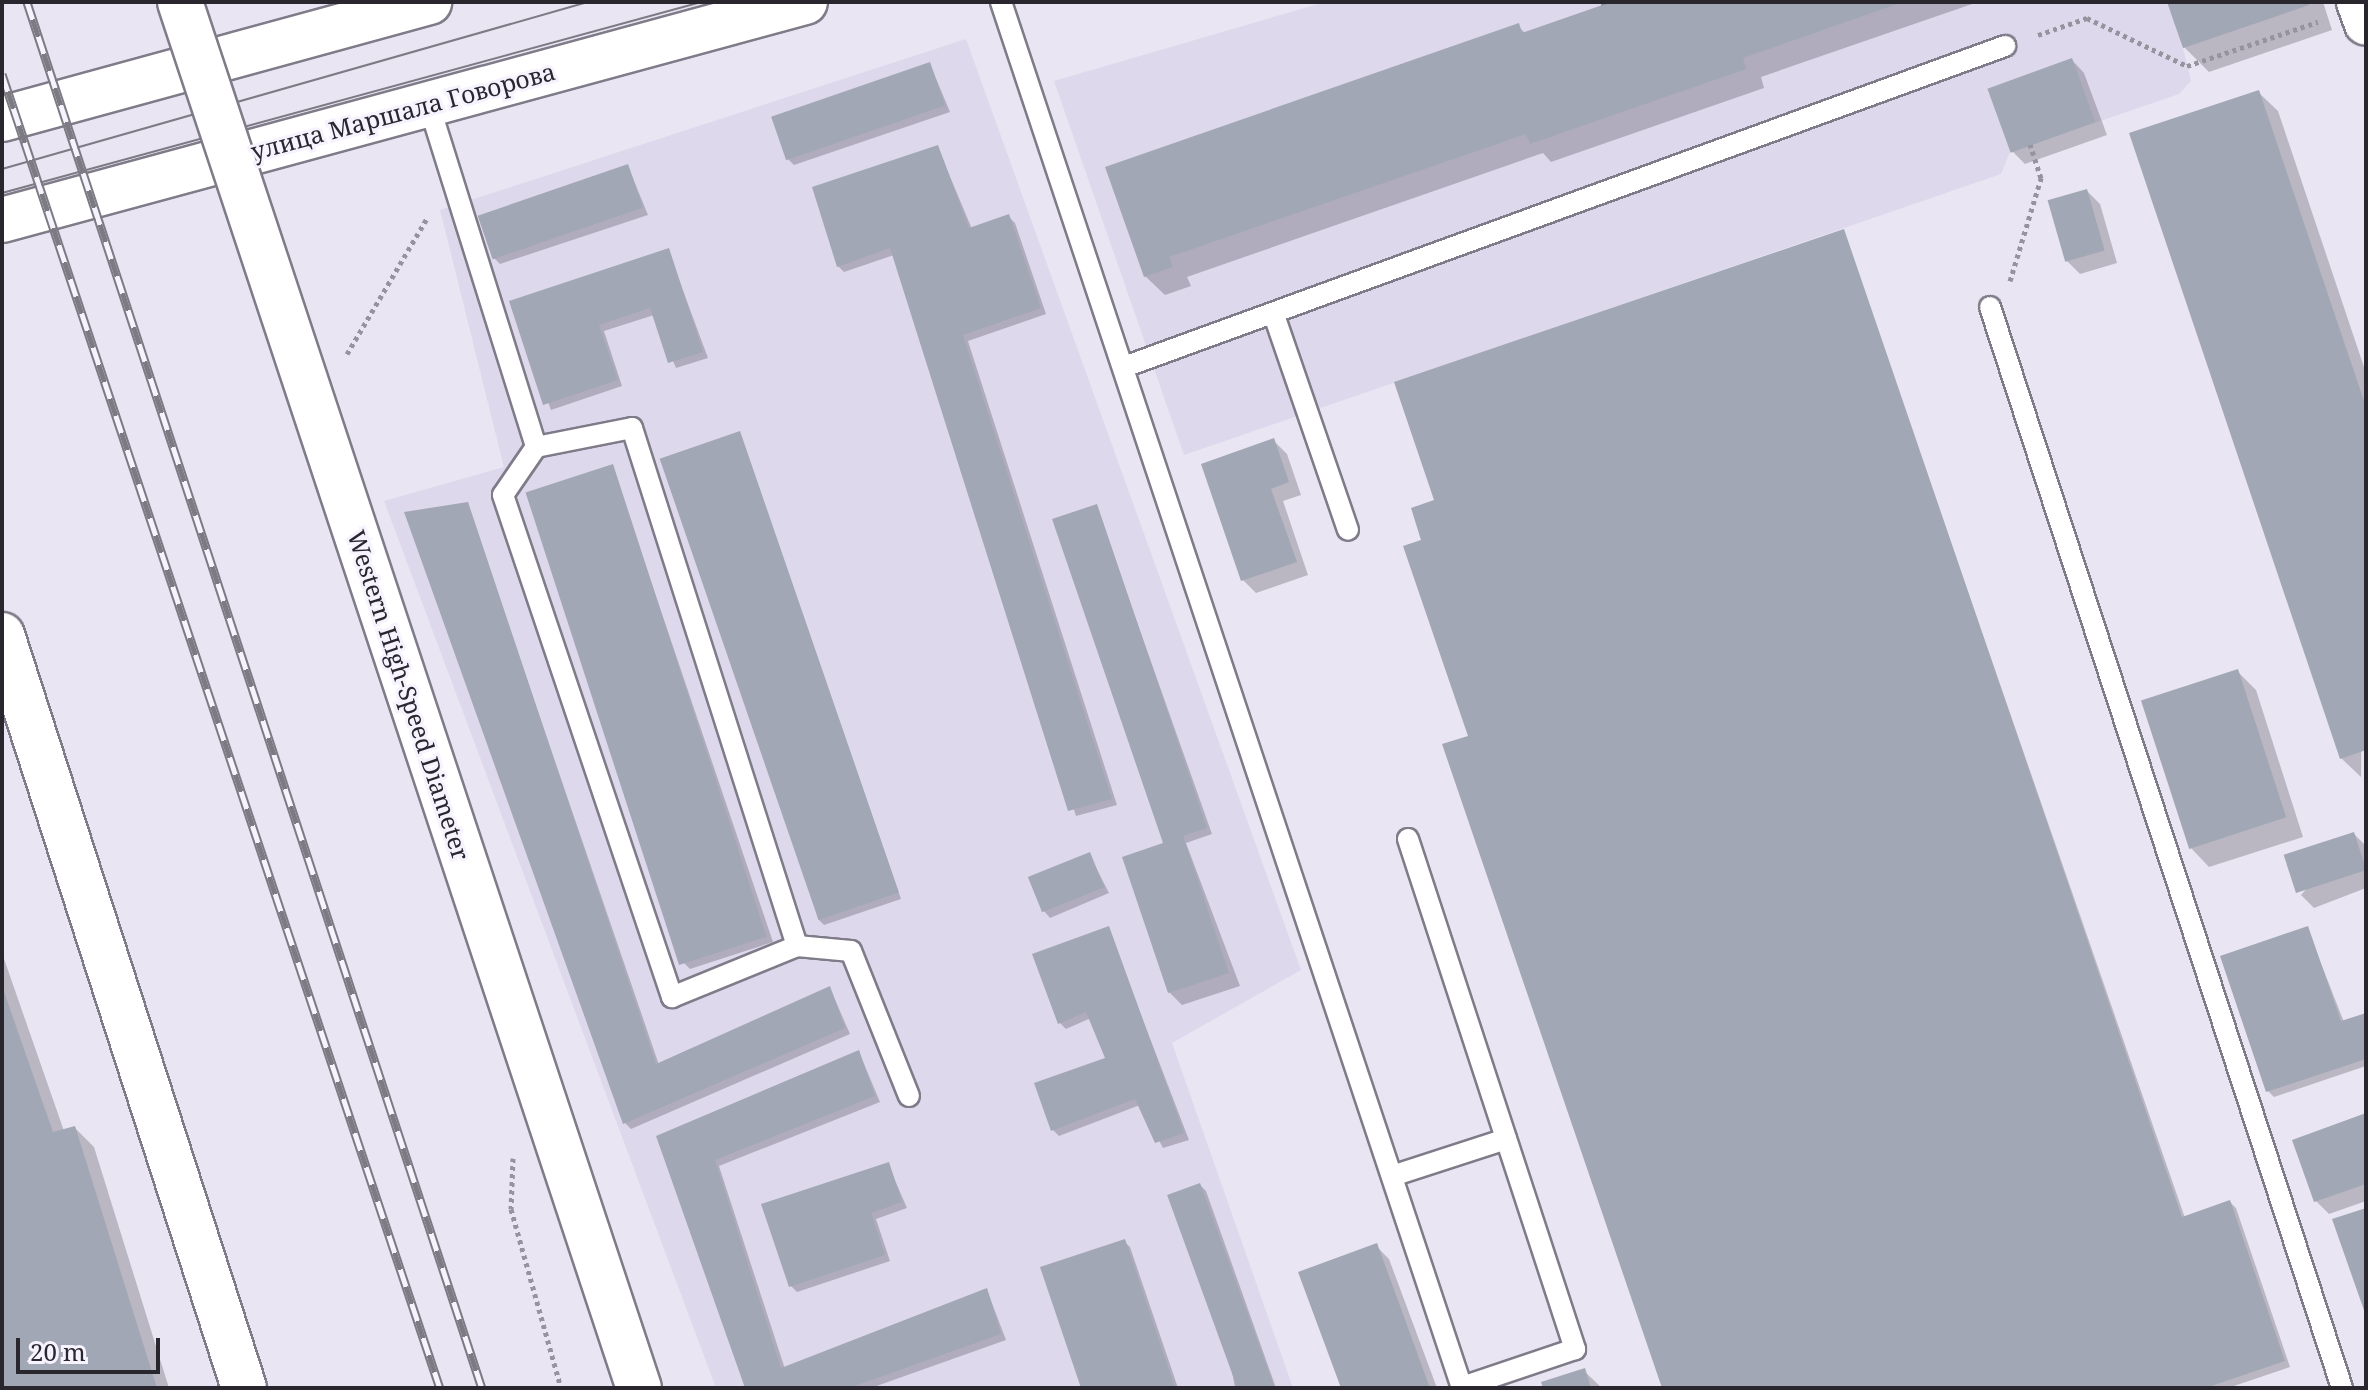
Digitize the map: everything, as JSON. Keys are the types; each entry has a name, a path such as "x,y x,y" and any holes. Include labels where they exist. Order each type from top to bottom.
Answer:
{"main road":[{"name":"Western High-Speed Diameter","path":"180,2 639,1388"},
{"path":"2,119 429,2"},
{"name":"улица Маршала Говорова","path":"2,220 805,2"},
{"path":"2,635 244,1388"}],"lane":[{"path":"1001,2 1462,1387 1575,1349 1408,839"},
{"path":"1124,367 1274,315 2005,46"},
{"path":"429,105 536,447"},
{"path":"1990,307 2342,1388"},
{"path":"1274,315 1348,530"},
{"path":"797,946 632,428 536,447 503,495 672,997 797,946 851,951 909,1096"},
{"path":"1392,1176 1506,1139"}],"path":[{"path":"2005,46 2087,18 2187,66 2353,14"},
{"path":"1990,307 2019,270 2041,178 2030,145"}],"shaded area":[{"path":"1325,2 2308,2 2309,5 2183,48 2191,81 2179,94 2010,152 2001,174 1184,455 1054,81"},
{"path":"966,39 1301,970 1172,1043 1293,1388 716,1388 384,501 504,467 440,210"}],"building":[{"path":"1611,2 1903,2 1743,58 1746,69 1530,144 1526,134 1169,257 1173,267 1144,277 1105,167 1519,23 1522,33"},
{"path":"2167,2 2308,2 2309,5 2183,48"},
{"path":"2072,58 2095,122 2011,153 1987,89"},
{"path":"930,62 945,105 786,160 771,117"},
{"path":"2259,90 2366,407 2366,750 2340,759 2129,133"},
{"path":"938,145 969,228 1009,214 1041,308 963,335 1112,799 1068,811 890,248 837,267 812,187"},
{"path":"628,164 643,207 493,259 478,216"},
{"path":"2087,189 2105,251 2065,262 2048,200"},
{"path":"1844,229 2182,1217 2230,1200 2285,1361 2205,1388 1662,1388 1442,744 1468,736 1403,546 1421,540 1411,508 1434,500 1394,382"},
{"path":"669,248 703,352 668,363 650,308 599,325 618,380 543,405 509,301"},
{"path":"740,431 899,892 819,920 660,459"},
{"path":"1274,438 1289,482 1271,489 1297,562 1241,581 1201,464"},
{"path":"613,464 767,937 679,965 526,492"},
{"path":"468,502 656,1064 830,986 845,1028 623,1124 404,512"},
{"path":"1097,504 1207,828 1183,836 1229,973 1168,993 1122,857 1163,843 1052,519"},
{"path":"2238,669 2286,817 2189,849 2141,701"},
{"path":"2354,832 2366,870 2296,893 2284,855"},
{"path":"1090,852 1104,887 1042,912 1028,877"},
{"path":"1109,926 1184,1133 1155,1143 1135,1099 1051,1131 1034,1083 1105,1058 1086,1012 1058,1024 1032,954"},
{"path":"2308,926 2341,1021 2366,1013 2366,1059 2266,1092 2220,956"},
{"path":"2,986 53,1132 75,1126 157,1388 2,1388"},
{"path":"859,1050 875,1096 715,1160 781,1368 987,1288 1001,1334 849,1388 745,1388 656,1136"},
{"path":"2366,1113 2366,1184 2314,1202 2292,1140"},
{"path":"889,1162 902,1202 871,1213 885,1255 789,1287 761,1204"},
{"path":"1200,1183 1275,1388 1237,1388 1167,1195"},
{"path":"2366,1208 2366,1316 2332,1219"},
{"path":"1125,1239 1175,1388 1081,1388 1040,1267"},
{"path":"1377,1243 1430,1388 1341,1388 1298,1272"},
{"path":"1585,1368 1591,1388 1543,1388 1541,1382"}],"tram line":[{"path":"2,169 588,2"},
{"path":"2,193 701,2"}],"railway":[{"path":"27,2 482,1388"},
{"path":"2,74 440,1388"}]}
